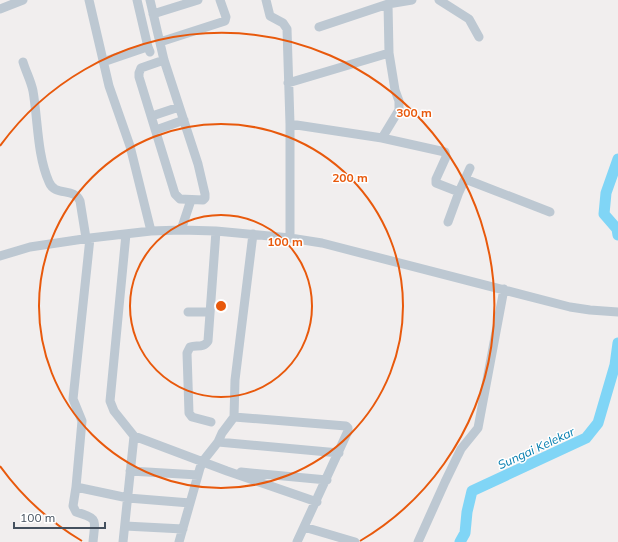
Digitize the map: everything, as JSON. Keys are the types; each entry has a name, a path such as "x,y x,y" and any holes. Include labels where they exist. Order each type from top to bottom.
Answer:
{"street":[{"path":"0,9 23,0"},
{"path":"89,0 109,86 130,146 151,231"},
{"path":"103,62 149,50 137,0"},
{"path":"150,0 164,60 184,120 205,194 205,198 203,200 178,198 175,194 139,73 143,67 164,60"},
{"path":"153,14 198,0"},
{"path":"160,42 225,21 226,17 220,0"},
{"path":"266,0 270,16 283,23 286,27 290,124 290,238"},
{"path":"320,27 388,4 412,0"},
{"path":"439,0 469,18 479,37"},
{"path":"382,138 400,106 395,90 389,53 388,4"},
{"path":"288,84 389,53"},
{"path":"23,62 33,90 43,164 48,182 55,189 73,193 78,197 88,238 73,399 82,421 73,508 76,512 93,518 93,542"},
{"path":"152,116 179,107"},
{"path":"156,130 184,120"},
{"path":"290,124 382,138 445,152 446,157 435,182 459,192"},
{"path":"448,222 470,168"},
{"path":"465,179 550,212"},
{"path":"181,230 191,200"},
{"path":"0,256 30,247 88,238 151,231 216,231 253,234 322,243 570,307 616,312"},
{"path":"211,422 192,417 189,412 188,353 190,347 206,344 216,231"},
{"path":"126,234 110,401 114,411 134,436 227,471 317,502"},
{"path":"179,542 203,462 234,417 235,380 253,234"},
{"path":"418,542 445,482 462,449 478,428 504,289"},
{"path":"188,312 210,312"},
{"path":"234,417 347,426 349,429 317,502 297,542"},
{"path":"123,542 134,436"},
{"path":"218,442 339,453"},
{"path":"130,471 198,475"},
{"path":"227,471 327,480"},
{"path":"76,487 128,498 190,503"},
{"path":"125,526 183,529"},
{"path":"304,527 355,542"}],"waterway":[{"name":"Sungai Kelekar","path":"618,159 606,193 604,214 617,229 618,235"},
{"name":"Sungai Kelekar","path":"460,542 465,533 467,512 472,491 586,438 598,423 615,365 618,343"}]}
